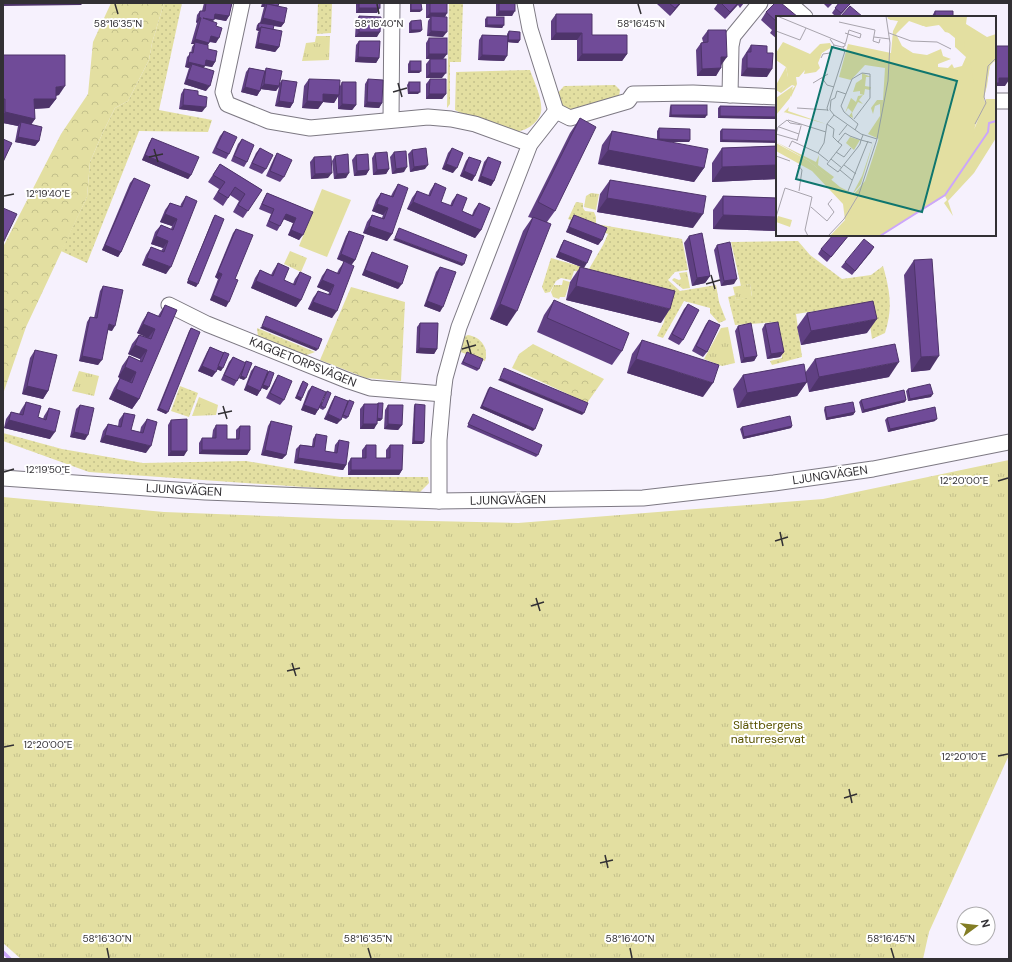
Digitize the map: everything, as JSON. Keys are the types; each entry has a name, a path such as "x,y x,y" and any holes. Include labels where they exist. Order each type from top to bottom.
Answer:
{"street":[{"path":"242,3 223,92 227,104 270,121 310,128 428,117 450,118 475,124 530,144"},
{"path":"391,120 392,3"},
{"path":"525,3 530,29 556,112 570,118 628,101 634,94 730,94 776,97"},
{"path":"730,94 731,46 733,36 760,3"},
{"path":"789,3 804,16"},
{"path":"996,101 1009,101"},
{"path":"439,502 439,440 443,394 445,378 459,327 530,144 556,112"},
{"name":"KAGGETORPSVÄGEN","path":"169,305 207,324 370,388 443,394"},
{"name":"LJUNGVÄGEN","path":"3,478 205,492 439,502 658,496 774,483 873,469 1009,442"}],"green space":[{"path":"111,3 164,3 152,43 149,60 128,101 115,108 90,162 87,197 26,327 3,394 3,247 61,134 88,94 93,42"},
{"path":"164,3 182,3 159,110 212,120 208,132 139,131 87,263 61,251 87,197 90,162 103,132 115,108 128,101 149,60 152,43"},
{"path":"318,3 332,3 331,33 317,34"},
{"path":"449,3 463,3 461,62 450,62 450,104 447,108"},
{"path":"316,36 330,36 329,60 302,61 306,43 315,42"},
{"path":"530,70 541,102 540,116 532,126 520,131 510,130 467,116 455,110 456,72"},
{"path":"615,85 620,90 619,96 569,111 563,109 556,95 564,86"},
{"path":"322,189 351,200 327,257 299,246"},
{"path":"591,193 599,194 596,210 584,207 586,196"},
{"path":"576,202 583,203 583,208 585,211 594,212 596,224 682,239 688,270 675,272 668,280 680,291 716,285 719,302 726,320 719,323 710,313 710,308 684,301 663,338 657,336 664,322 668,298 597,274 574,271 571,280 561,278 556,281 550,292 545,293 542,287 551,258 589,269 608,234 568,219"},
{"path":"798,241 810,255 842,279 871,275 883,266 890,300 889,316 885,333 872,339 867,303 796,314 802,357 772,365 770,361 782,358 778,322 735,325 728,297 735,295 736,300 752,296 750,284 741,286 731,242"},
{"path":"290,251 307,258 301,272 284,264"},
{"path":"687,272 690,288 683,289 672,280 674,278 679,280 681,279 679,273"},
{"path":"563,280 570,282 565,297 560,297 559,299 553,297 551,292 554,285 562,285"},
{"path":"750,284 752,297 736,300 733,287"},
{"path":"351,287 405,302 401,381 366,378 320,360"},
{"path":"728,327 735,363 722,366 704,359 721,328"},
{"path":"257,328 315,352 304,356 258,337"},
{"path":"468,335 477,338 483,344 486,352 485,361 458,351 463,337"},
{"path":"533,344 604,379 587,403 512,368 519,354"},
{"path":"79,371 99,376 94,396 72,391"},
{"path":"180,386 198,393 189,417 171,411"},
{"path":"199,397 218,405 216,415 192,416"},
{"path":"3,433 62,449 143,463 246,461 340,477 428,477 429,483 417,495 89,472 3,441"},
{"name":"Slättbergens naturreservat","path":"1009,460 1009,755 929,932 923,959 21,959 3,943 3,497 164,512 342,519 518,523 823,499"}],"building":[{"path":"206,3 232,3 229,16 215,14 214,20 203,18 217,23 216,26 222,28 219,38 211,36 209,43 195,39 201,18 199,17 200,11 205,11"},
{"path":"263,3 279,3 278,6 266,5"},
{"path":"359,3 380,3 380,8 359,8"},
{"path":"411,3 421,3 422,10 411,10"},
{"path":"430,3 447,3 447,13 430,13"},
{"path":"499,3 515,3 515,11 499,11"},
{"path":"669,3 680,3 675,8"},
{"path":"721,3 738,3 730,12"},
{"path":"775,3 781,3 797,16 776,16 776,21 766,12"},
{"path":"839,3 851,3 841,13 835,8"},
{"path":"267,4 287,8 284,23 263,18"},
{"path":"850,6 862,16 841,16"},
{"path":"935,11 953,11 953,16 935,16"},
{"path":"556,14 592,14 592,35 627,35 627,54 582,54 582,33 556,33"},
{"path":"359,16 381,17 380,32 359,32"},
{"path":"431,16 447,17 447,32 431,31"},
{"path":"487,17 504,17 504,25 487,25"},
{"path":"421,20 422,30 411,30 411,21"},
{"path":"259,23 274,25 273,30 261,27 258,28"},
{"path":"261,27 282,31 279,47 258,43"},
{"path":"708,30 726,30 727,57 721,57 721,68 702,69 701,43 708,42"},
{"path":"509,31 520,32 520,40 508,40"},
{"path":"482,35 508,36 507,56 482,55"},
{"path":"429,38 447,38 447,54 429,54"},
{"path":"359,41 380,41 379,58 358,57"},
{"path":"195,42 208,45 208,49 217,51 215,62 206,60 205,66 188,62 190,52 193,53"},
{"path":"751,45 767,46 767,53 773,53 772,69 747,68 747,52 751,52"},
{"path":"996,46 1009,46 1009,78 999,78 999,83 996,83"},
{"path":"3,55 65,55 65,86 56,87 56,99 34,99 35,119 5,112 5,99 3,99"},
{"path":"430,59 446,59 446,73 430,73"},
{"path":"410,61 421,61 421,71 410,71"},
{"path":"192,64 214,71 210,86 187,79"},
{"path":"249,68 265,71 260,91 245,87"},
{"path":"266,68 282,71 279,86 264,84"},
{"path":"309,79 340,80 339,95 323,94 323,102 307,101"},
{"path":"368,79 383,80 382,103 367,102"},
{"path":"430,79 446,79 446,94 429,94"},
{"path":"282,80 297,82 293,103 279,101"},
{"path":"342,82 356,82 356,105 342,104"},
{"path":"409,82 420,82 420,92 409,92"},
{"path":"184,89 198,91 198,95 207,97 206,107 183,105"},
{"path":"671,105 707,105 707,115 671,115"},
{"path":"720,106 776,107 776,117 720,116"},
{"path":"580,118 596,127 555,211 538,202"},
{"path":"21,122 42,127 39,141 18,137"},
{"path":"659,128 690,129 690,140 659,139"},
{"path":"722,129 776,130 776,141 722,140"},
{"path":"224,131 237,137 229,154 216,148"},
{"path":"612,131 708,149 704,168 608,150"},
{"path":"152,138 199,157 191,175 145,155"},
{"path":"3,139 12,143 3,162"},
{"path":"242,139 254,145 247,162 234,156"},
{"path":"776,146 776,165 722,167 722,148"},
{"path":"260,148 273,155 266,169 252,163"},
{"path":"426,148 428,165 414,167 412,150"},
{"path":"452,148 463,153 457,168 446,164"},
{"path":"406,151 407,167 396,169 394,152"},
{"path":"387,152 389,169 377,170 375,153"},
{"path":"277,153 292,160 284,177 270,171"},
{"path":"348,154 349,173 337,174 335,156"},
{"path":"368,154 369,170 357,171 356,155"},
{"path":"331,156 332,173 315,174 314,157"},
{"path":"469,157 481,161 475,176 464,171"},
{"path":"488,157 501,162 494,181 481,176"},
{"path":"220,164 262,190 248,211 238,205 245,194 235,187 228,198 218,192 225,182 213,175"},
{"path":"134,178 150,185 121,252 105,245"},
{"path":"610,180 706,196 703,214 607,198"},
{"path":"435,183 446,188 441,202 452,206 457,194 467,198 462,211 473,216 479,203 490,208 481,230 413,202 417,191 430,196"},
{"path":"398,184 408,188 392,234 369,226 372,215 384,219 388,208 377,204 381,193 393,197"},
{"path":"267,193 313,212 303,235 291,230 296,218 286,214 280,226 269,221 274,209 262,204"},
{"path":"186,196 197,201 171,267 147,258 151,247 164,252 168,241 156,236 161,225 173,230 177,219 165,214 170,203 182,207"},
{"path":"723,196 776,198 776,217 723,215"},
{"path":"3,208 17,214 3,243"},
{"path":"215,215 224,219 198,284 188,280"},
{"path":"574,215 607,228 602,240 569,227"},
{"path":"533,217 551,224 517,311 500,304"},
{"path":"399,228 467,255 464,264 395,238"},
{"path":"236,229 253,235 235,279 238,280 229,302 213,295 222,274 218,272"},
{"path":"349,231 364,236 355,260 341,254"},
{"path":"702,233 710,276 697,278 689,236"},
{"path":"832,236 848,236 831,257 821,249"},
{"path":"864,239 874,247 855,271 845,262"},
{"path":"564,240 592,251 587,263 559,252"},
{"path":"730,242 737,279 724,281 717,245"},
{"path":"372,252 408,266 402,284 365,270"},
{"path":"932,259 939,356 921,357 914,260"},
{"path":"344,261 354,266 337,311 313,302 318,291 330,295 334,285 322,280 327,269 339,274"},
{"path":"278,263 289,268 284,280 295,285 300,272 311,277 301,300 256,281 260,270 273,276"},
{"path":"440,267 456,272 443,307 427,301"},
{"path":"580,267 675,291 670,309 576,286"},
{"path":"103,286 123,290 115,326 109,324 102,360 82,356 90,317 97,318"},
{"path":"554,300 629,333 622,351 547,318"},
{"path":"873,301 877,319 811,331 807,313"},
{"path":"688,304 699,310 683,340 672,334"},
{"path":"165,305 177,310 139,399 116,389 120,378 132,383 136,372 125,367 129,356 142,362 147,350 135,345 139,335 151,339 155,329 143,324 148,312 160,317"},
{"path":"266,316 322,339 318,349 262,326"},
{"path":"709,320 720,325 707,352 696,346"},
{"path":"778,322 784,352 771,354 765,324"},
{"path":"420,323 438,323 437,349 419,348"},
{"path":"751,323 757,356 744,358 738,326"},
{"path":"191,328 200,332 168,412 159,408"},
{"path":"642,340 719,365 713,383 636,359"},
{"path":"895,344 899,362 819,377 815,359"},
{"path":"210,347 224,353 216,372 202,366"},
{"path":"35,350 57,355 48,391 27,386"},
{"path":"224,352 229,354 223,368 218,366"},
{"path":"467,352 483,359 479,369 463,362"},
{"path":"233,357 246,363 237,381 224,375"},
{"path":"246,361 252,363 246,378 241,376"},
{"path":"804,364 807,382 747,393 743,375"},
{"path":"255,366 268,371 260,391 247,385"},
{"path":"504,368 588,403 584,413 500,378"},
{"path":"269,371 274,373 269,387 263,385"},
{"path":"278,375 292,381 284,400 270,393"},
{"path":"303,381 308,384 302,398 297,396"},
{"path":"930,384 933,394 910,399 908,389"},
{"path":"312,386 326,392 318,410 304,405"},
{"path":"490,387 543,409 535,429 482,406"},
{"path":"904,390 906,400 864,410 861,400"},
{"path":"327,391 331,393 325,408 321,406"},
{"path":"335,396 348,401 341,420 328,414"},
{"path":"349,400 354,402 348,417 343,415"},
{"path":"26,402 41,406 38,417 46,420 49,408 60,411 55,432 9,420 11,412 23,415"},
{"path":"853,402 855,412 827,418 825,407"},
{"path":"378,403 383,403 382,419 377,418"},
{"path":"364,404 378,404 377,424 363,424"},
{"path":"415,404 425,405 424,442 414,441"},
{"path":"80,405 94,408 88,435 74,432"},
{"path":"388,405 403,405 402,425 388,424"},
{"path":"935,407 937,419 890,429 887,418"},
{"path":"124,413 135,415 131,430 143,433 147,419 157,422 151,446 105,435 108,424 121,427"},
{"path":"473,414 542,445 538,455 468,424"},
{"path":"790,416 792,426 744,437 742,427"},
{"path":"187,419 187,451 171,451 171,420"},
{"path":"271,421 292,426 286,455 265,450"},
{"path":"216,425 227,425 227,439 239,439 240,426 250,426 250,450 202,450 202,438 216,438"},
{"path":"316,434 327,436 325,451 337,453 339,440 349,442 346,465 298,458 300,445 314,447"},
{"path":"366,445 376,445 376,458 390,458 390,445 403,445 402,470 351,470 351,458 366,458"}],"waterway":[{"path":"3,952 10,959"}]}
